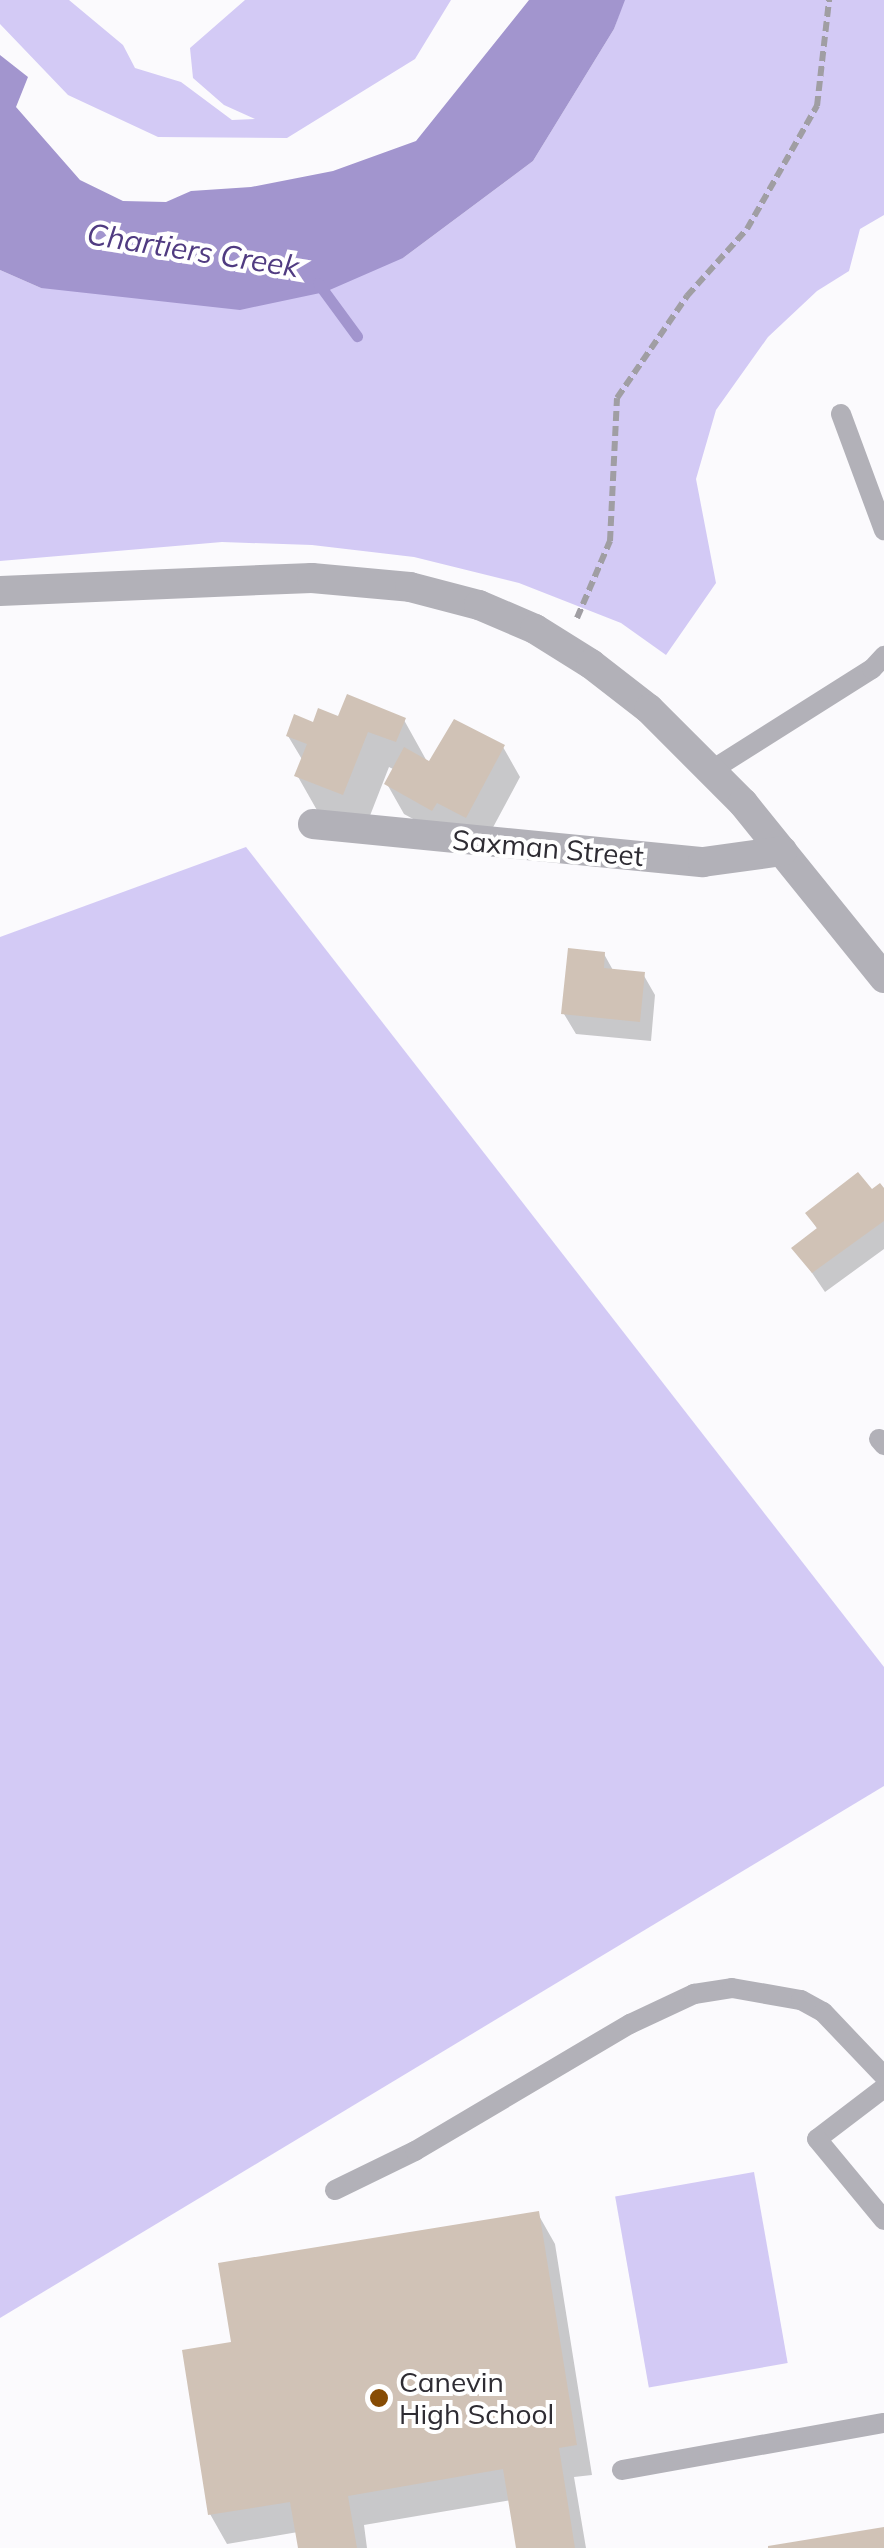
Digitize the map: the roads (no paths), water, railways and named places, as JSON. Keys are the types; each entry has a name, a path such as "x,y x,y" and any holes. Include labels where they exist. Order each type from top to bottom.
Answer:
{"street":[{"path":"0,591 312,578 410,586 480,604 564,647 649,709 712,770 782,850 884,978"},
{"name":"Saxman Street","path":"313,824 703,862 782,850"}],"lane":[{"path":"841,414 884,530"},
{"path":"712,770 872,669 884,656"},
{"path":"336,2190 415,2150 630,2024 694,1994 732,1988 800,2000 822,2012 884,2076"},
{"path":"884,2088 817,2140 884,2220"},
{"path":"622,2470 884,2424"}],"water":[{"name":"Chartiers Creek","path":"529,0 625,0 614,29 533,161 403,258 325,292 240,310 41,288 0,270 0,55 28,77 16,107 80,180 123,201 166,202 191,191 251,187 333,171 416,141"}],"waterway":[{"path":"318,283 357,336"}],"place":[{"name":"Canevin High School","path":"379,2398"}]}
